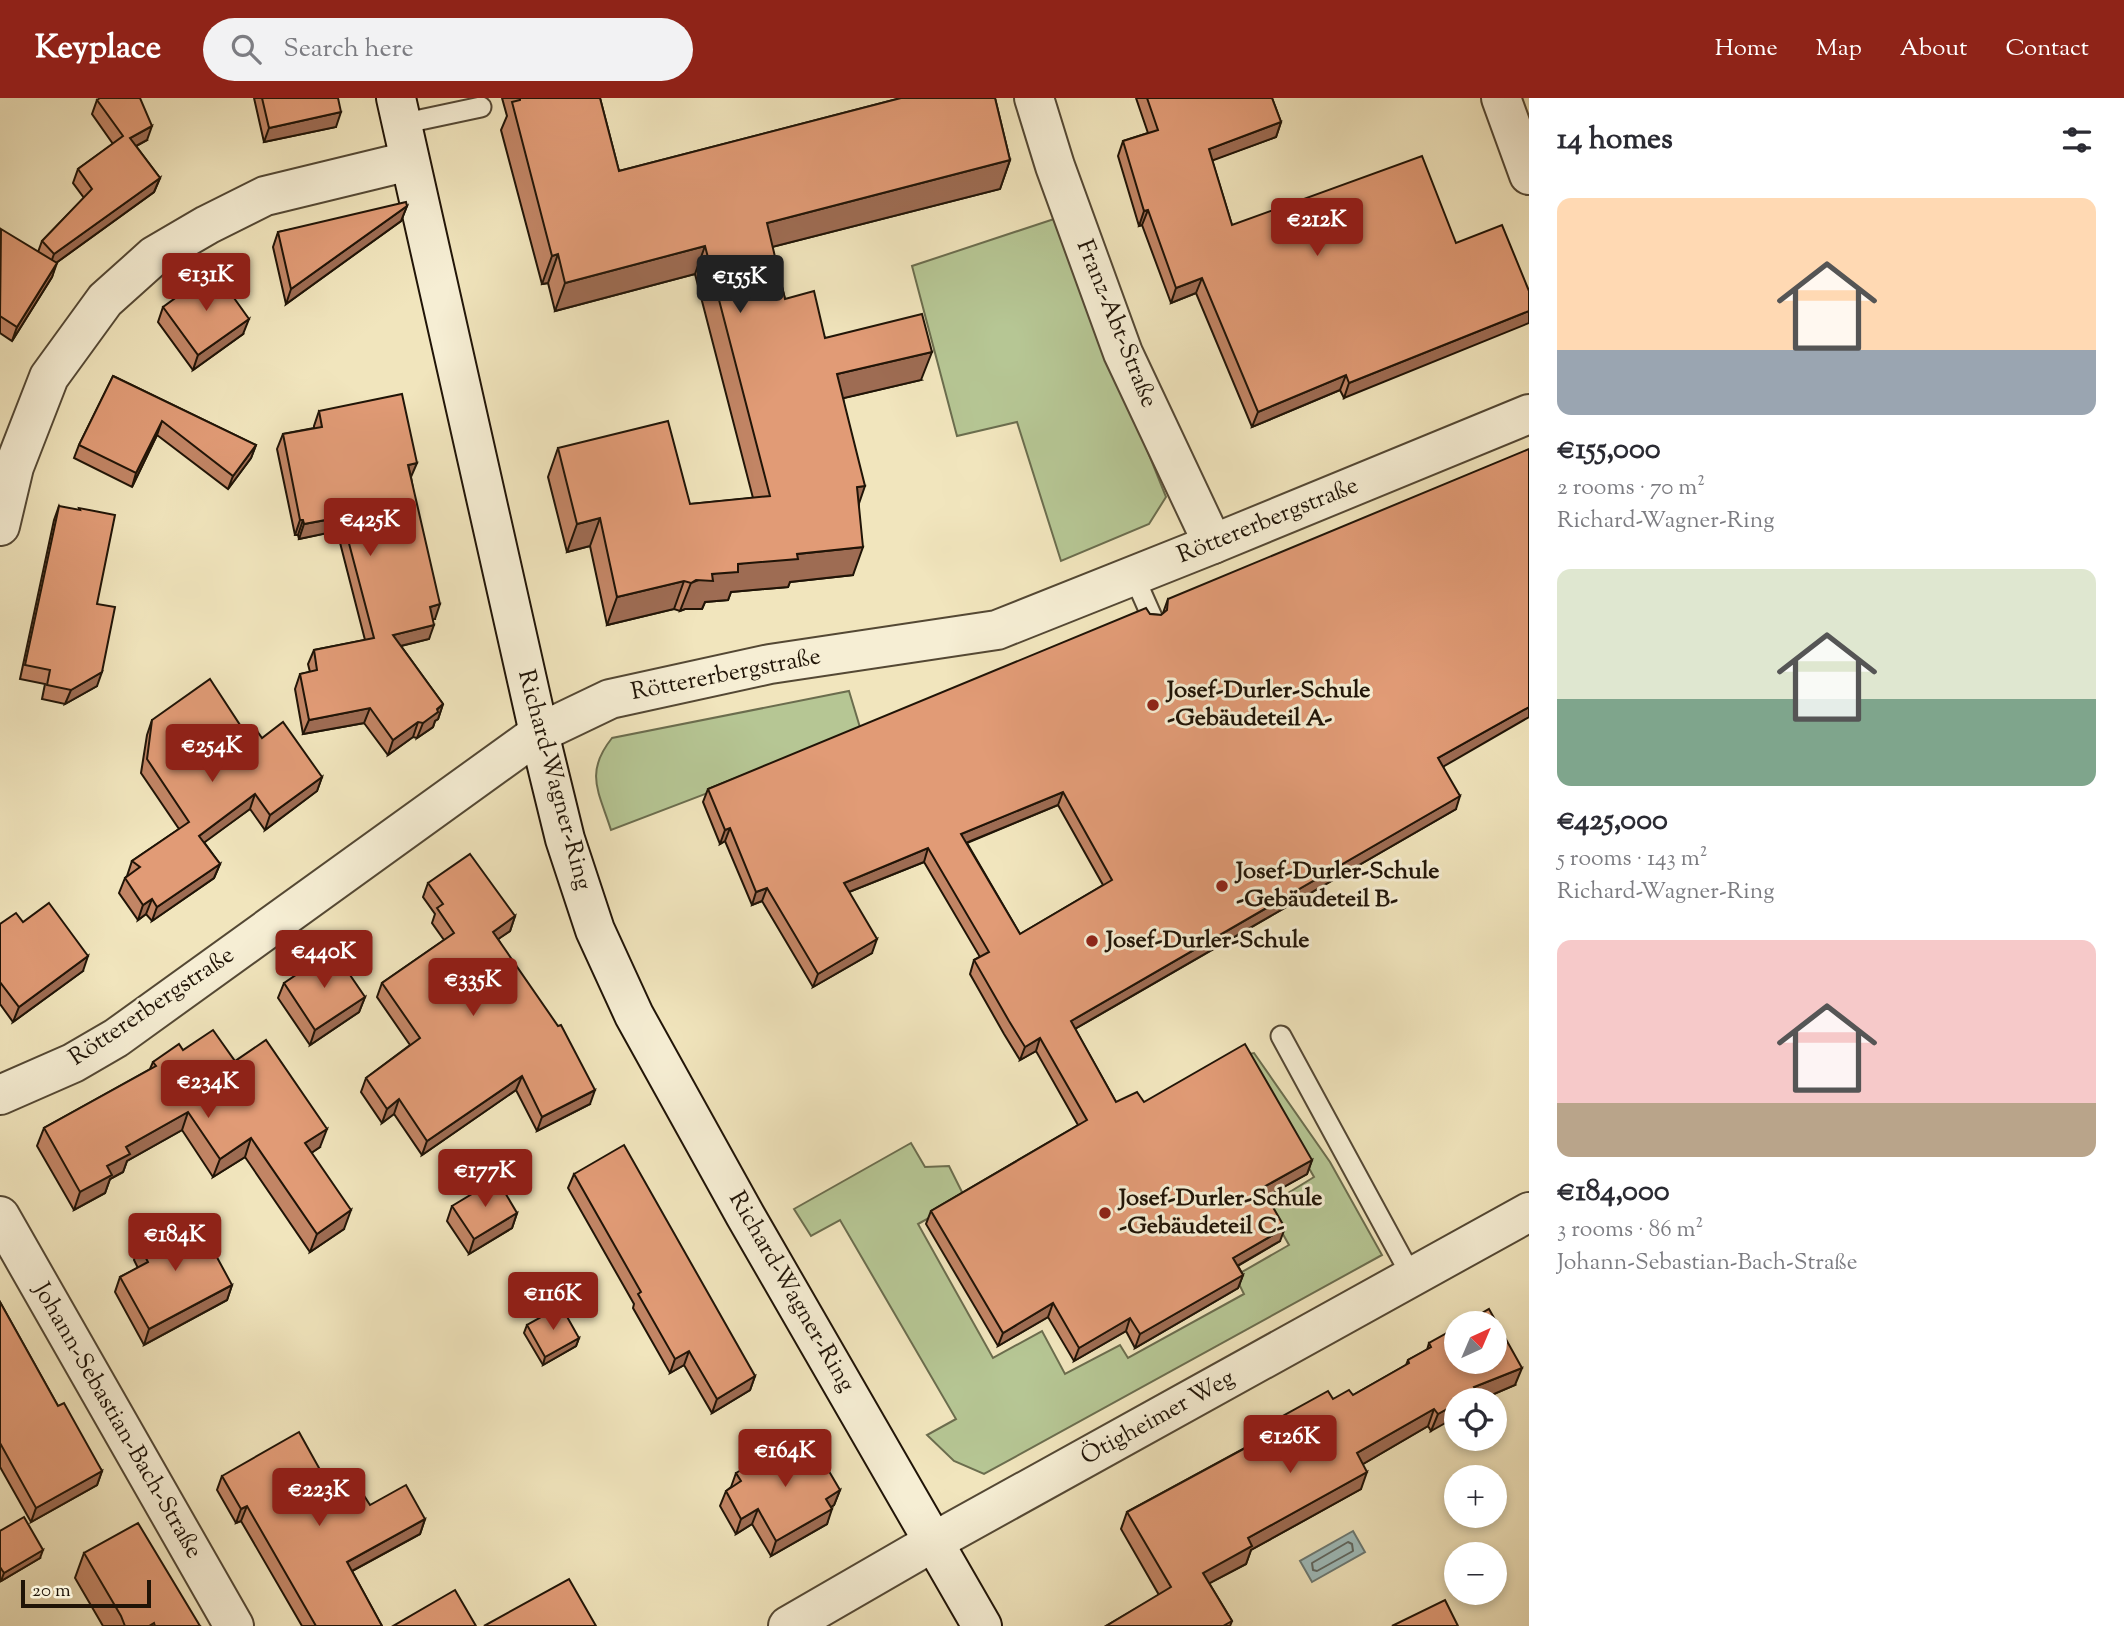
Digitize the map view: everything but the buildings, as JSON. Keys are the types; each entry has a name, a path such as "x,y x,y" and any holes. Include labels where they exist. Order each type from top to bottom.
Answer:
{"street":[{"name":"Franz-Abt-Straße","path":"1034,98 1055,166 1123,353 1213,544"},
{"path":"1501,98 1529,175"},
{"name":"Richard-Wagner-Ring","path":"399,111 539,733 565,839 596,930 634,1015 745,1215 982,1626"},
{"path":"0,526 14,467 49,377 105,300 154,256 206,225 265,196 409,161"},
{"name":"Röttererbergstraße","path":"0,1095 73,1063 116,1038 539,733 610,699 770,664 998,630 1529,414"},
{"name":"Ötigheimer Weg","path":"788,1626 935,1541 1529,1212"},
{"name":"Johann-Sebastian-Bach-Straße","path":"0,1216 234,1626"}],"lane":[{"path":"399,111 481,107"},
{"path":"1133,574 1152,617"},
{"path":"1281,1036 1412,1277"}],"green space":[{"path":"1054,219 1166,497 1149,524 1061,561 1017,422 957,436 912,266"},
{"path":"849,691 862,734 611,830 596,783 596,772 603,750 612,738"},
{"path":"1254,1053 1330,1162 1382,1255 984,1474 954,1461 927,1435 956,1419 840,1220 811,1236 794,1209 911,1143 925,1167 949,1166 965,1198 918,1224 993,1358 1042,1331 1065,1374 1120,1345 1128,1358 1244,1294 1235,1276 1289,1245 1267,1206 1314,1177 1244,1055"}],"water":[{"path":"1353,1531 1365,1552 1312,1582 1300,1561"}],"place":[{"name":"Josef-Durler-Schule -Gebäudeteil A-","path":"1153,705"},
{"name":"Josef-Durler-Schule -Gebäudeteil B-","path":"1222,886"},
{"name":"Josef-Durler-Schule","path":"1092,941"},
{"name":"Josef-Durler-Schule -Gebäudeteil C-","path":"1105,1213"}]}
